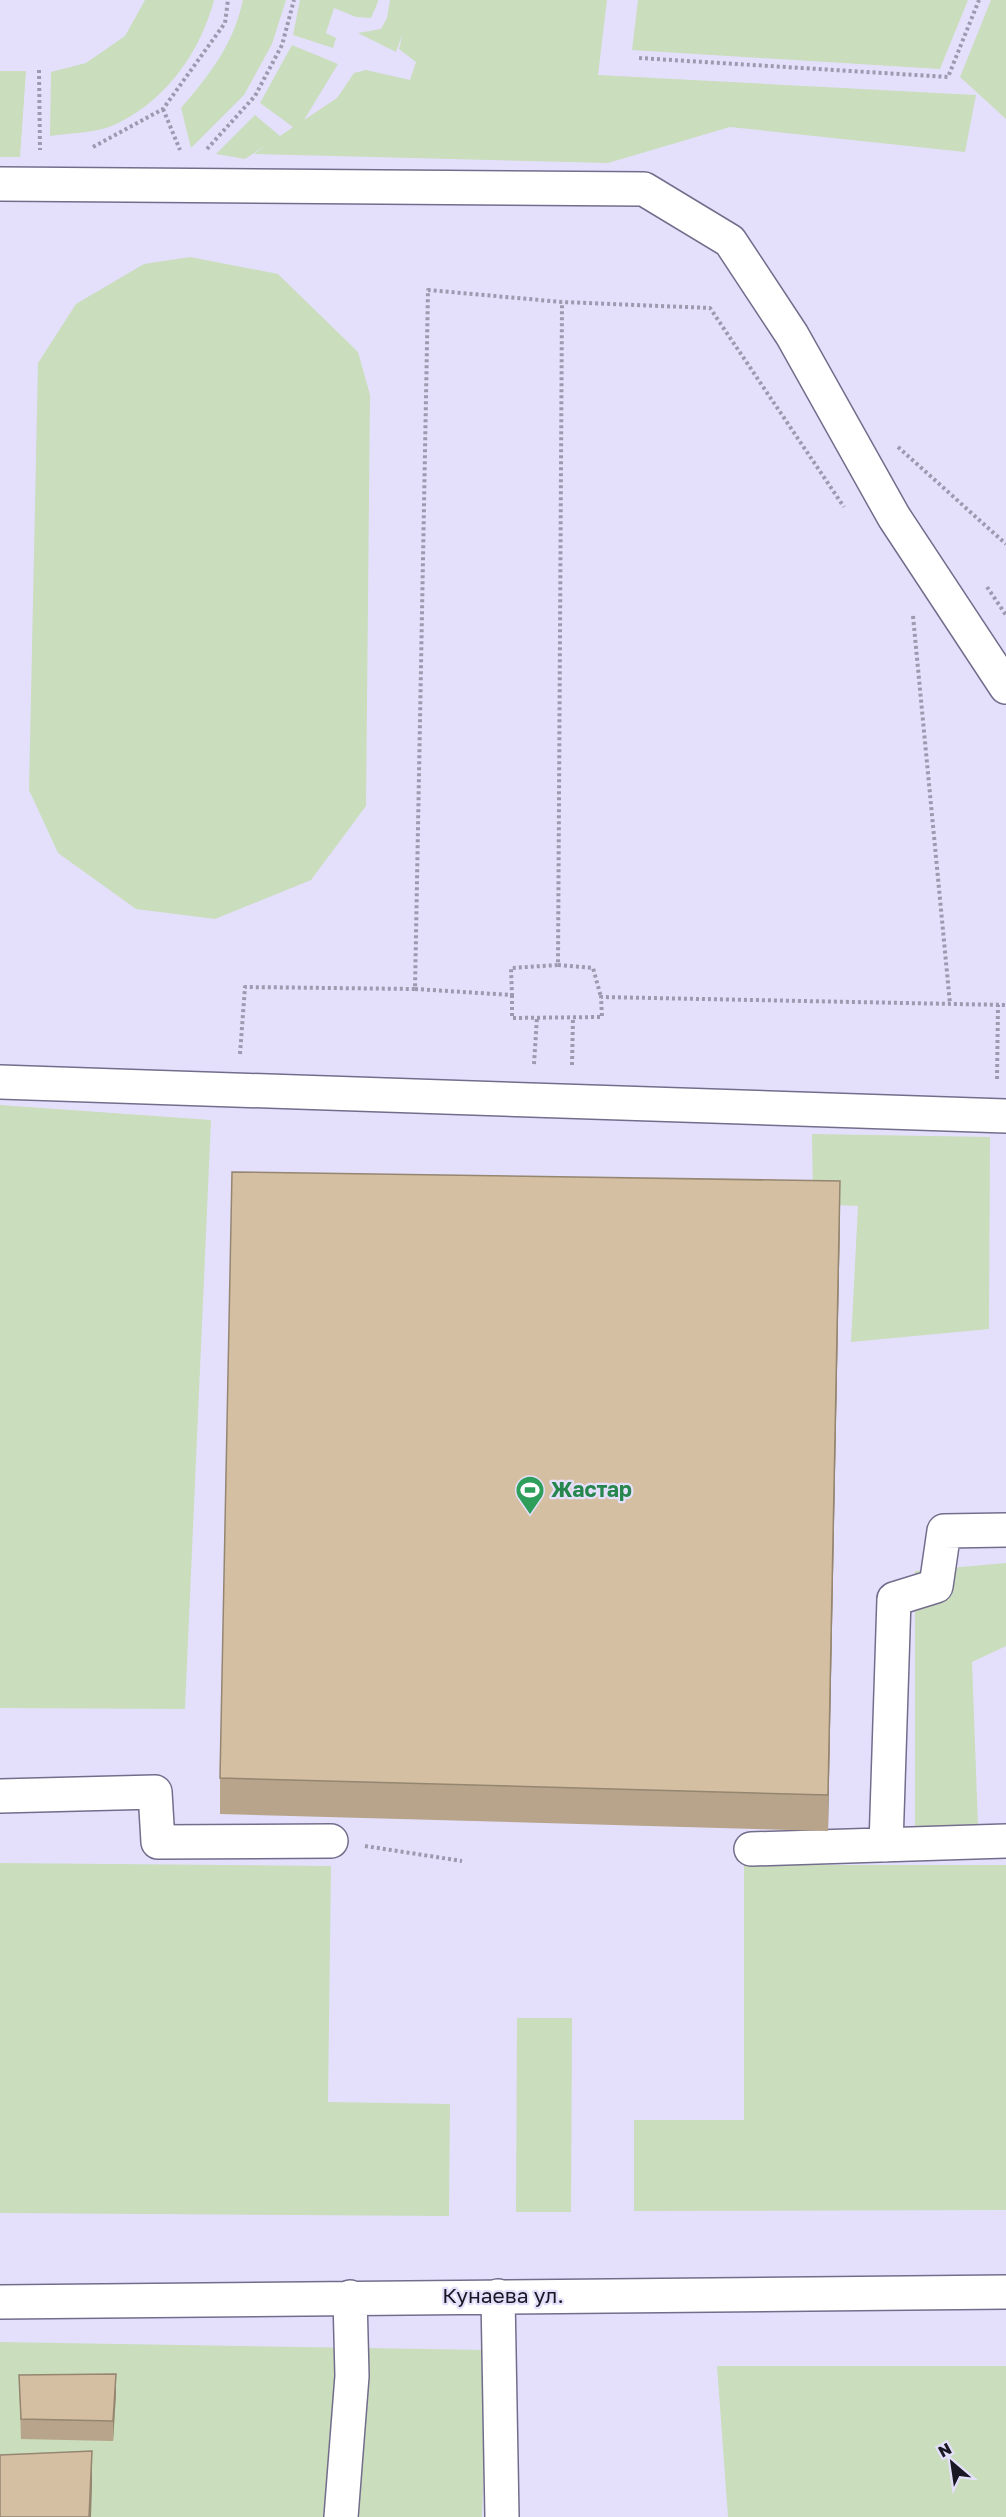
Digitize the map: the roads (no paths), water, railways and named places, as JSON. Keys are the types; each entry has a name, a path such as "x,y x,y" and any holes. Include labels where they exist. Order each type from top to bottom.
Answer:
{"street":[{"path":"0,184 644,189 730,241 792,335 894,517 1006,687"},
{"path":"0,1082 1001,1116"},
{"path":"886,1845 894,1599 936,1586 944,1531 1006,1530"},
{"path":"0,1796 155,1792 158,1842 331,1841"},
{"path":"751,1849 1006,1841"},
{"name":"Кунаева ул.","path":"0,2302 1006,2292"},
{"path":"498,2296 502,2517"},
{"path":"341,2517 352,2376 350,2297"}],"place":[{"name":"Жастар","path":"530,1516"}]}
